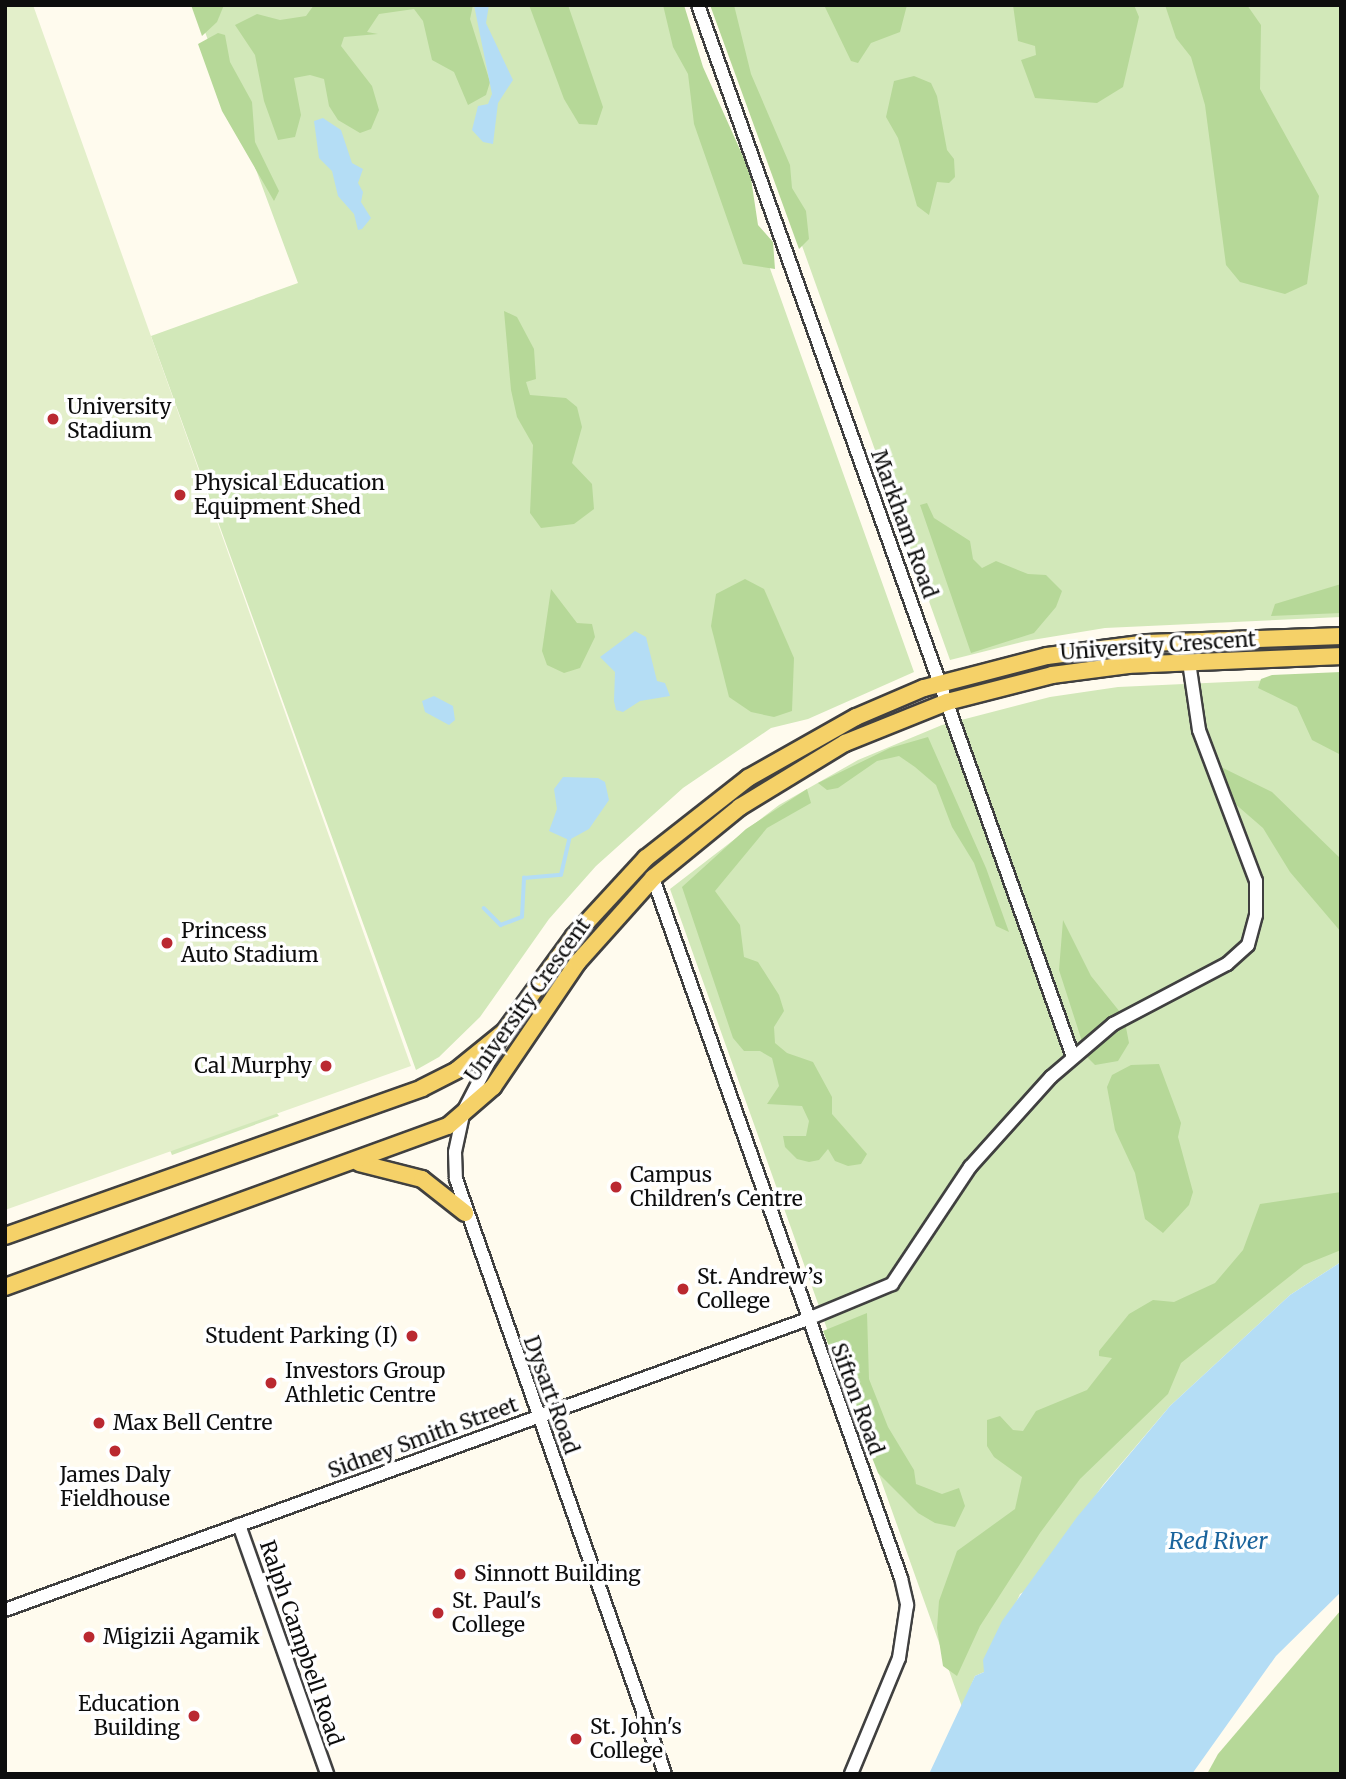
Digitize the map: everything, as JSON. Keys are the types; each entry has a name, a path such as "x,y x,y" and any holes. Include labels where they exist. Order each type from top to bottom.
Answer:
{"main road":[{"name":"University Crescent","path":"5,1236 422,1088 470,1061 505,1031 581,928 676,832 748,778 813,739 940,683 1091,649 1341,636"},
{"name":"University Crescent","path":"5,1287 435,1134 462,1116 493,1087 589,948 653,878 719,822 790,774 845,743 947,702 1052,675 1189,662 1341,656"},
{"path":"356,1163 422,1179 465,1213"}],"street":[{"name":"Markham Road","path":"698,5 1073,1057"},
{"name":"Sidney Smith Street","path":"5,1610 537,1417 807,1314 887,1287 898,1279 985,1149 1073,1057 1130,1014 1227,964 1252,939 1256,881 1199,730 1189,662"},
{"name":"Sifton Road","path":"653,878 901,1578 907,1605 899,1658 851,1774"},
{"name":"Dysart Road","path":"505,1031 462,1116 454,1160 465,1213 665,1774"},
{"name":"Ralph Campbell Road","path":"239,1525 327,1774"}],"green space":[{"path":"5,5 33,5 411,1066 5,1210"},
{"path":"191,5 224,5 217,22 202,36"},
{"path":"195,5 676,5 914,672 808,719 771,728 683,788 596,866 549,919 480,1017 439,1057 416,1070 151,336 298,283"},
{"path":"314,5 473,5 470,19 490,82 486,95 468,105 454,72 432,60 423,21 414,9 379,14 367,32 378,34 344,37 341,46 372,86 379,110 371,129 360,133 338,120 329,106 324,79 310,75 294,78 301,115 295,137 278,140 264,101 255,55 235,25 257,14 280,20 306,16"},
{"path":"529,5 568,5 603,107 597,125 579,124 564,99"},
{"path":"663,5 684,5 703,67 750,172 758,225 773,242 775,269 743,264 694,124 688,74 673,47"},
{"path":"710,5 734,5 751,74 790,165 792,188 806,211 809,239 799,249"},
{"path":"716,5 1341,5 1341,617 1105,628 1026,641 950,660"},
{"path":"824,5 907,5 900,32 871,43 858,63 851,61"},
{"path":"1013,5 1134,5 1139,17 1123,87 1097,103 1035,98 1021,60 1036,55 1035,46 1018,41"},
{"path":"1165,5 1247,5 1261,25 1260,89 1319,196 1307,284 1285,294 1240,282 1226,265 1205,105 1191,57 1176,38"},
{"path":"218,33 225,35 230,62 252,102 255,142 279,191 274,201 222,111 198,44"},
{"path":"914,76 931,83 937,96 947,150 954,159 955,177 949,183 937,182 929,215 917,206 898,138 886,117 894,81"},
{"path":"504,311 517,317 534,349 536,379 526,382 530,395 566,398 577,407 582,427 572,463 592,484 594,509 574,524 541,528 530,513 533,445 517,417 511,390"},
{"path":"927,503 934,518 970,541 973,559 982,568 996,561 1028,574 1046,575 1062,591 1056,607 1034,633 971,653 920,505"},
{"path":"745,579 764,589 794,658 792,711 774,717 751,712 729,697 711,626 716,594"},
{"path":"1341,584 1341,613 1271,616 1275,604"},
{"path":"551,589 577,623 592,624 595,637 580,668 564,673 547,665 542,651"},
{"path":"1341,672 1341,755 1312,740 1297,707 1258,688 1261,679 1272,675"},
{"path":"1341,677 1341,1262 1290,1295 1170,1406 1103,1485 1031,1588 1020,1594 984,1672 975,1676 962,1707 670,889 779,805 858,760 942,725 1050,697 1118,687"},
{"path":"928,737 986,868 1009,932 996,926 974,863 952,827 936,785 915,767 899,756 877,761 838,788 827,790 818,783 890,748"},
{"path":"1221,767 1272,792 1341,859 1341,932 1290,872 1263,828 1233,802"},
{"path":"807,789 811,803 767,828 715,891 740,925 744,957 758,962 779,995 784,1011 774,1027 775,1043 787,1053 813,1062 832,1097 832,1114 867,1154 861,1164 848,1166 835,1161 828,1149 819,1160 809,1162 797,1159 785,1147 783,1136 806,1136 809,1121 802,1106 767,1104 779,1086 772,1058 760,1051 744,1051 733,1038 682,887 746,829"},
{"path":"1063,920 1091,976 1124,1017 1129,1043 1118,1061 1095,1065 1087,1057 1059,970"},
{"path":"1159,1064 1181,1123 1178,1137 1193,1192 1189,1205 1163,1233 1145,1219 1135,1173 1115,1130 1107,1087 1112,1075 1131,1065"},
{"path":"269,1103 279,1116 172,1155 167,1143"},
{"path":"1341,1192 1341,1250 1304,1265 1181,1363 1168,1394 1080,1479 1040,1533 980,1626 957,1676 943,1666 937,1628 939,1601 957,1551 1015,1509 1022,1477 994,1457 987,1446 987,1420 1000,1416 1013,1430 1023,1431 1036,1411 1087,1390 1112,1358 1099,1356 1099,1351 1129,1314 1153,1300 1174,1302 1215,1283 1243,1250 1260,1204"},
{"path":"867,1313 869,1379 888,1427 914,1470 916,1484 942,1494 959,1488 965,1506 955,1527 935,1523 918,1513 878,1473 823,1331"},
{"path":"1341,1610 1341,1774 1207,1774 1218,1754"}],"water":[{"path":"474,5 489,5 486,23 513,80 498,103 493,144 483,142 472,130 478,106 488,104 492,94"},
{"path":"323,118 341,130 352,163 363,169 358,183 363,192 361,202 371,218 362,229 358,230 354,214 338,196 332,171 319,158 314,121"},
{"path":"635,631 646,637 657,681 665,683 670,696 640,701 623,712 616,710 614,701 615,672 600,657"},
{"path":"434,696 453,706 455,720 449,725 425,712 422,701"},
{"path":"563,777 598,778 605,782 609,800 589,829 569,840 549,831 557,809 554,789"},
{"name":"Red River","path":"1341,1262 1341,1592 1276,1656 1192,1774 929,1774 975,1676 984,1672 983,1660 1002,1621 1077,1517 1170,1406 1290,1295"}],"waterway":[{"path":"484,908 501,925 522,917 524,878 561,875 569,840"}],"place":[{"name":"University Stadium","path":"53,419"},
{"name":"Physical Education Equipment Shed","path":"180,495"},
{"name":"Princess Auto Stadium","path":"167,943"},
{"name":"Cal Murphy","path":"326,1066"},
{"name":"Campus Children's Centre","path":"616,1187"},
{"name":"St. Andrew’s College","path":"683,1289"},
{"name":"Student Parking (I)","path":"412,1336"},
{"name":"Investors Group Athletic Centre","path":"271,1383"},
{"name":"Max Bell Centre","path":"99,1423"},
{"name":"James Daly Fieldhouse","path":"115,1451"},
{"name":"Sinnott Building","path":"460,1574"},
{"name":"St. Paul's College","path":"438,1613"},
{"name":"Migizii Agamik","path":"89,1637"},
{"name":"Education Building","path":"194,1716"},
{"name":"St. John's College","path":"576,1739"}]}
